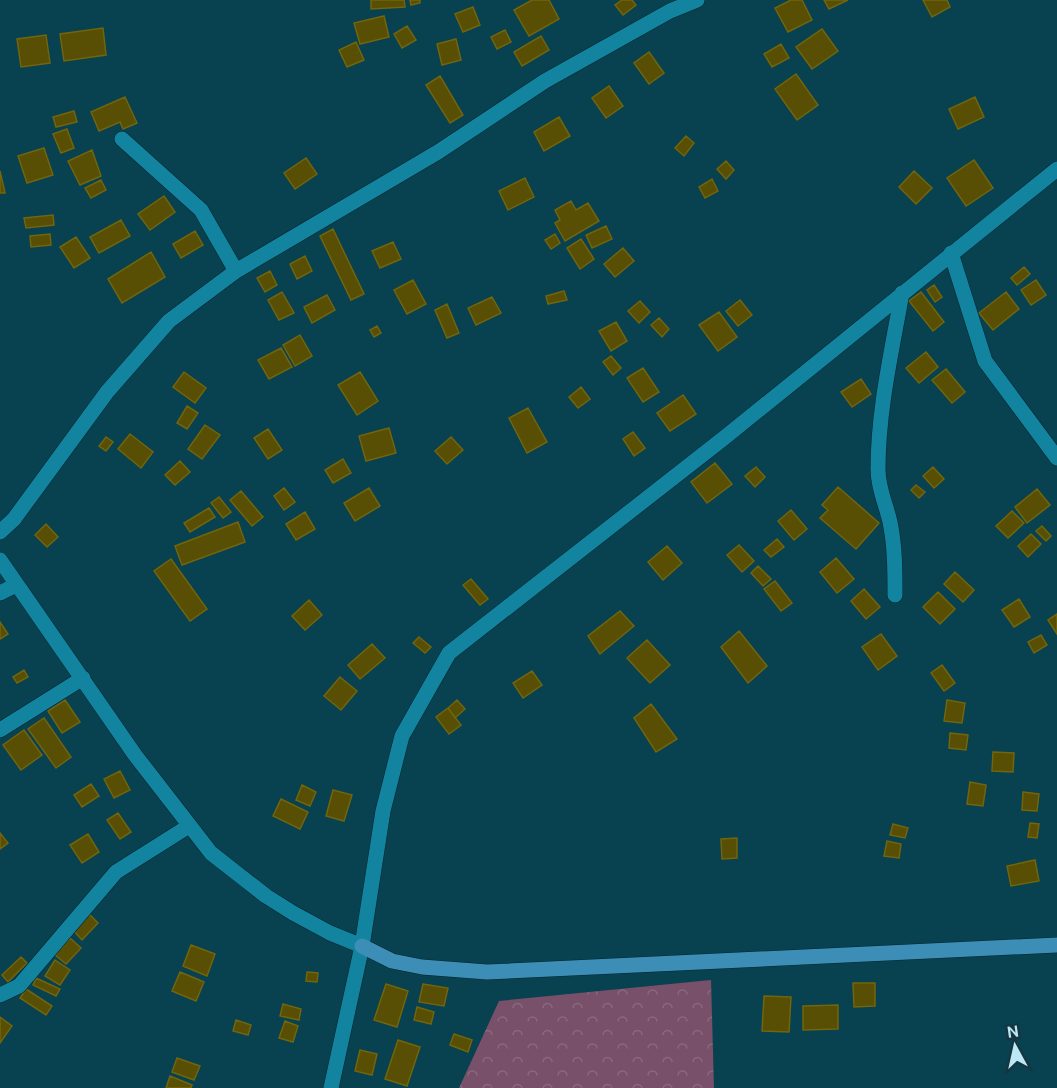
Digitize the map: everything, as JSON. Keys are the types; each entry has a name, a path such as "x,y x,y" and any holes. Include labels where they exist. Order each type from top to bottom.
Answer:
{"street":[{"path":"0,532 14,519 107,392 169,321 236,271 438,152 546,81 670,11 697,0"},
{"path":"122,138 201,210 236,271"},
{"path":"331,1088 362,946 383,811 402,736 449,653 724,438 1057,169"},
{"path":"951,254 985,361 1057,458"},
{"path":"895,595 894,547 890,520 881,498 878,470 887,375 902,293"},
{"path":"0,560 135,754 211,853 266,896 330,933 392,961 422,967 487,972 1057,945"},
{"path":"0,593 16,585"},
{"path":"0,730 83,678"},
{"path":"0,995 20,986 116,872 189,826"}],"green space":[{"path":"711,980 714,1088 459,1088 499,1001"}],"building":[{"path":"371,0 404,0 405,7 371,9"},
{"path":"410,0 420,0 420,3 411,5"},
{"path":"532,0 549,0 559,19 529,36 514,10"},
{"path":"622,0 632,0 636,5 623,15 615,5"},
{"path":"791,0 802,0 812,20 788,32 775,8"},
{"path":"824,0 848,0 829,9"},
{"path":"923,0 947,0 950,7 932,17"},
{"path":"473,7 480,25 463,32 455,14"},
{"path":"384,16 389,37 360,44 354,23"},
{"path":"407,26 416,40 402,48 394,34"},
{"path":"103,28 106,55 64,61 60,34"},
{"path":"822,29 838,51 812,69 796,47"},
{"path":"505,30 511,42 497,49 491,37"},
{"path":"46,35 50,63 21,67 17,39"},
{"path":"541,36 549,50 522,66 514,52"},
{"path":"456,39 461,60 442,65 437,44"},
{"path":"356,42 364,60 347,67 339,50"},
{"path":"781,44 789,58 772,67 764,54"},
{"path":"649,52 664,73 649,84 634,63"},
{"path":"796,74 818,105 797,120 775,89"},
{"path":"440,76 463,115 450,123 426,85"},
{"path":"609,86 623,106 606,118 592,98"},
{"path":"125,97 137,123 123,129 120,122 99,131 91,112"},
{"path":"975,97 984,117 958,129 949,109"},
{"path":"74,111 77,122 56,127 53,117"},
{"path":"559,117 570,136 544,151 534,132"},
{"path":"67,129 74,148 61,153 53,134"},
{"path":"686,136 694,143 684,156 675,148"},
{"path":"44,148 53,175 27,183 18,156"},
{"path":"92,150 101,176 80,185 68,161"},
{"path":"306,158 317,174 295,189 284,173"},
{"path":"974,160 993,188 966,206 947,178"},
{"path":"726,161 734,170 726,179 717,169"},
{"path":"0,171 5,193 0,193"},
{"path":"914,171 932,188 916,204 899,187"},
{"path":"525,178 534,197 508,210 499,191"},
{"path":"712,179 718,191 705,198 699,187"},
{"path":"101,180 106,190 91,198 85,188"},
{"path":"164,196 175,212 150,230 138,214"},
{"path":"571,201 576,210 588,203 599,221 565,241 555,223 560,220 555,210"},
{"path":"53,215 54,225 26,228 24,218"},
{"path":"121,220 130,236 99,253 90,237"},
{"path":"606,226 612,239 592,248 586,235"},
{"path":"333,229 364,294 351,300 320,236"},
{"path":"195,231 203,245 181,258 173,244"},
{"path":"50,234 51,245 31,247 30,236"},
{"path":"555,234 560,243 551,249 545,240"},
{"path":"76,237 90,258 74,268 60,247"},
{"path":"581,239 594,259 580,269 567,248"},
{"path":"393,242 401,259 380,268 372,251"},
{"path":"623,248 634,261 615,277 604,264"},
{"path":"151,252 165,277 122,303 108,279"},
{"path":"305,256 312,271 297,279 290,264"},
{"path":"1024,267 1030,274 1017,285 1011,278"},
{"path":"270,271 277,285 265,292 257,278"},
{"path":"413,280 426,304 407,314 394,290"},
{"path":"1036,280 1046,295 1031,305 1021,290"},
{"path":"934,285 942,297 935,302 927,290"},
{"path":"564,291 567,300 548,304 546,296"},
{"path":"282,292 294,313 279,320 268,300"},
{"path":"921,292 944,322 933,331 909,301"},
{"path":"1006,292 1019,309 993,330 979,313"},
{"path":"327,295 335,310 312,323 304,307"},
{"path":"492,297 501,313 476,325 468,308"},
{"path":"740,300 752,315 738,326 726,311"},
{"path":"640,301 650,312 639,323 628,311"},
{"path":"447,304 459,333 447,338 435,310"},
{"path":"719,312 737,337 718,351 699,325"},
{"path":"659,318 669,329 662,337 651,325"},
{"path":"616,322 627,341 611,351 599,331"},
{"path":"377,326 381,333 374,337 370,330"},
{"path":"300,335 312,356 295,366 283,345"},
{"path":"281,348 292,367 269,379 258,360"},
{"path":"926,352 938,367 919,383 906,368"},
{"path":"611,356 621,368 613,375 603,362"},
{"path":"643,368 659,392 643,402 627,378"},
{"path":"946,369 965,392 952,403 932,380"},
{"path":"184,372 206,388 195,403 173,387"},
{"path":"360,372 378,401 357,415 338,385"},
{"path":"861,379 871,394 852,407 841,392"},
{"path":"581,387 590,399 578,408 569,397"},
{"path":"683,395 696,414 670,431 657,413"},
{"path":"187,406 198,413 187,429 177,423"},
{"path":"528,408 547,442 527,453 509,418"},
{"path":"205,425 220,435 202,459 188,449"},
{"path":"389,428 396,453 366,461 359,436"},
{"path":"268,429 282,450 268,459 254,438"},
{"path":"633,432 645,448 634,456 623,439"},
{"path":"130,434 153,452 141,468 118,449"},
{"path":"106,437 113,442 106,451 99,446"},
{"path":"451,437 463,450 447,464 435,451"},
{"path":"343,459 351,473 333,483 325,470"},
{"path":"180,461 190,472 175,485 165,475"},
{"path":"715,463 732,484 707,503 691,482"},
{"path":"756,467 765,477 755,487 745,476"},
{"path":"933,467 944,479 934,488 923,476"},
{"path":"916,485 925,492 919,498 911,490"},
{"path":"838,487 879,523 856,549 820,518 828,510 822,505"},
{"path":"284,488 295,502 284,510 274,496"},
{"path":"369,488 380,506 355,521 344,503"},
{"path":"1037,489 1050,505 1027,523 1015,507"},
{"path":"241,491 263,517 252,526 230,500"},
{"path":"219,497 231,512 223,518 211,503"},
{"path":"209,508 215,517 190,532 184,523"},
{"path":"791,510 807,529 794,540 778,521"},
{"path":"1012,511 1024,523 1008,538 996,526"},
{"path":"305,512 315,529 296,540 286,524"},
{"path":"238,522 245,542 182,565 175,546"},
{"path":"46,524 58,537 47,547 35,535"},
{"path":"1042,526 1051,536 1046,541 1036,531"},
{"path":"1031,534 1041,544 1028,557 1018,546"},
{"path":"777,539 784,547 771,557 764,550"},
{"path":"739,545 754,561 742,572 727,555"},
{"path":"667,546 682,563 663,580 648,562"},
{"path":"836,558 854,579 837,593 820,572"},
{"path":"171,559 207,609 190,621 154,571"},
{"path":"758,566 771,579 763,586 751,573"},
{"path":"955,572 974,590 963,602 944,584"},
{"path":"471,579 488,599 480,605 463,585"},
{"path":"775,581 792,603 781,611 764,589"},
{"path":"864,589 880,607 866,619 851,601"},
{"path":"938,592 955,609 940,624 923,607"},
{"path":"1019,599 1030,617 1014,627 1002,610"},
{"path":"309,600 322,615 305,630 292,616"},
{"path":"620,611 634,626 600,654 588,636"},
{"path":"1057,614 1057,634 1048,620"},
{"path":"0,622 8,634 0,639"},
{"path":"739,631 767,666 748,683 721,647"},
{"path":"881,634 897,656 878,670 862,647"},
{"path":"1041,635 1047,645 1034,653 1028,642"},
{"path":"419,637 431,647 425,653 413,643"},
{"path":"647,640 670,665 650,683 627,658"},
{"path":"372,644 385,658 360,679 348,665"},
{"path":"942,665 955,683 944,691 931,673"},
{"path":"24,670 28,677 17,683 13,677"},
{"path":"532,671 542,685 523,698 513,683"},
{"path":"340,677 357,691 341,710 324,696"},
{"path":"65,700 80,722 62,733 48,711"},
{"path":"457,700 465,709 455,718 448,708"},
{"path":"947,700 965,703 962,723 944,721"},
{"path":"651,704 677,739 656,752 634,718"},
{"path":"448,708 461,725 449,734 436,717"},
{"path":"44,718 71,757 56,768 28,729"},
{"path":"24,730 42,755 21,770 3,745"},
{"path":"950,733 968,735 966,750 949,748"},
{"path":"993,752 1014,753 1013,772 992,771"},
{"path":"120,771 130,790 114,798 104,779"},
{"path":"970,782 986,785 983,806 967,804"},
{"path":"91,784 99,796 82,807 74,795"},
{"path":"302,785 316,792 310,806 296,800"},
{"path":"333,790 352,795 344,821 326,816"},
{"path":"1023,792 1039,794 1037,811 1022,810"},
{"path":"281,799 308,812 300,829 273,816"},
{"path":"118,813 131,832 120,839 107,820"},
{"path":"1030,823 1039,824 1037,838 1028,837"},
{"path":"893,824 908,828 905,838 890,835"},
{"path":"0,833 8,843 0,849"},
{"path":"88,834 99,852 82,863 70,845"},
{"path":"737,838 737,858 722,859 721,839"},
{"path":"887,841 901,844 899,858 884,856"},
{"path":"1035,860 1039,881 1011,886 1007,866"},
{"path":"88,913 98,923 82,940 72,929"},
{"path":"70,938 81,948 66,964 55,955"},
{"path":"191,945 215,954 207,976 183,966"},
{"path":"21,957 27,963 8,982 2,975"},
{"path":"55,960 70,970 60,985 45,976"},
{"path":"180,972 204,982 196,1001 172,991"},
{"path":"307,972 318,973 317,982 306,981"},
{"path":"36,978 60,989 56,996 33,985"},
{"path":"853,983 875,983 875,1006 854,1007"},
{"path":"386,984 408,991 397,1027 374,1020"},
{"path":"423,984 448,988 444,1006 419,1002"},
{"path":"26,989 52,1006 46,1015 20,998"},
{"path":"764,996 791,997 789,1032 762,1031"},
{"path":"283,1004 301,1009 299,1020 280,1016"},
{"path":"838,1005 838,1029 803,1030 803,1006"},
{"path":"417,1007 434,1012 431,1024 414,1020"},
{"path":"0,1017 12,1026 0,1043"},
{"path":"236,1020 251,1025 248,1035 233,1031"},
{"path":"285,1021 298,1026 293,1042 279,1038"},
{"path":"454,1034 472,1040 468,1052 450,1045"},
{"path":"398,1040 420,1047 407,1086 385,1079"},
{"path":"360,1050 377,1054 372,1075 355,1071"},
{"path":"177,1058 200,1066 194,1080 172,1072"},
{"path":"170,1076 192,1085 191,1088 166,1088"}]}
